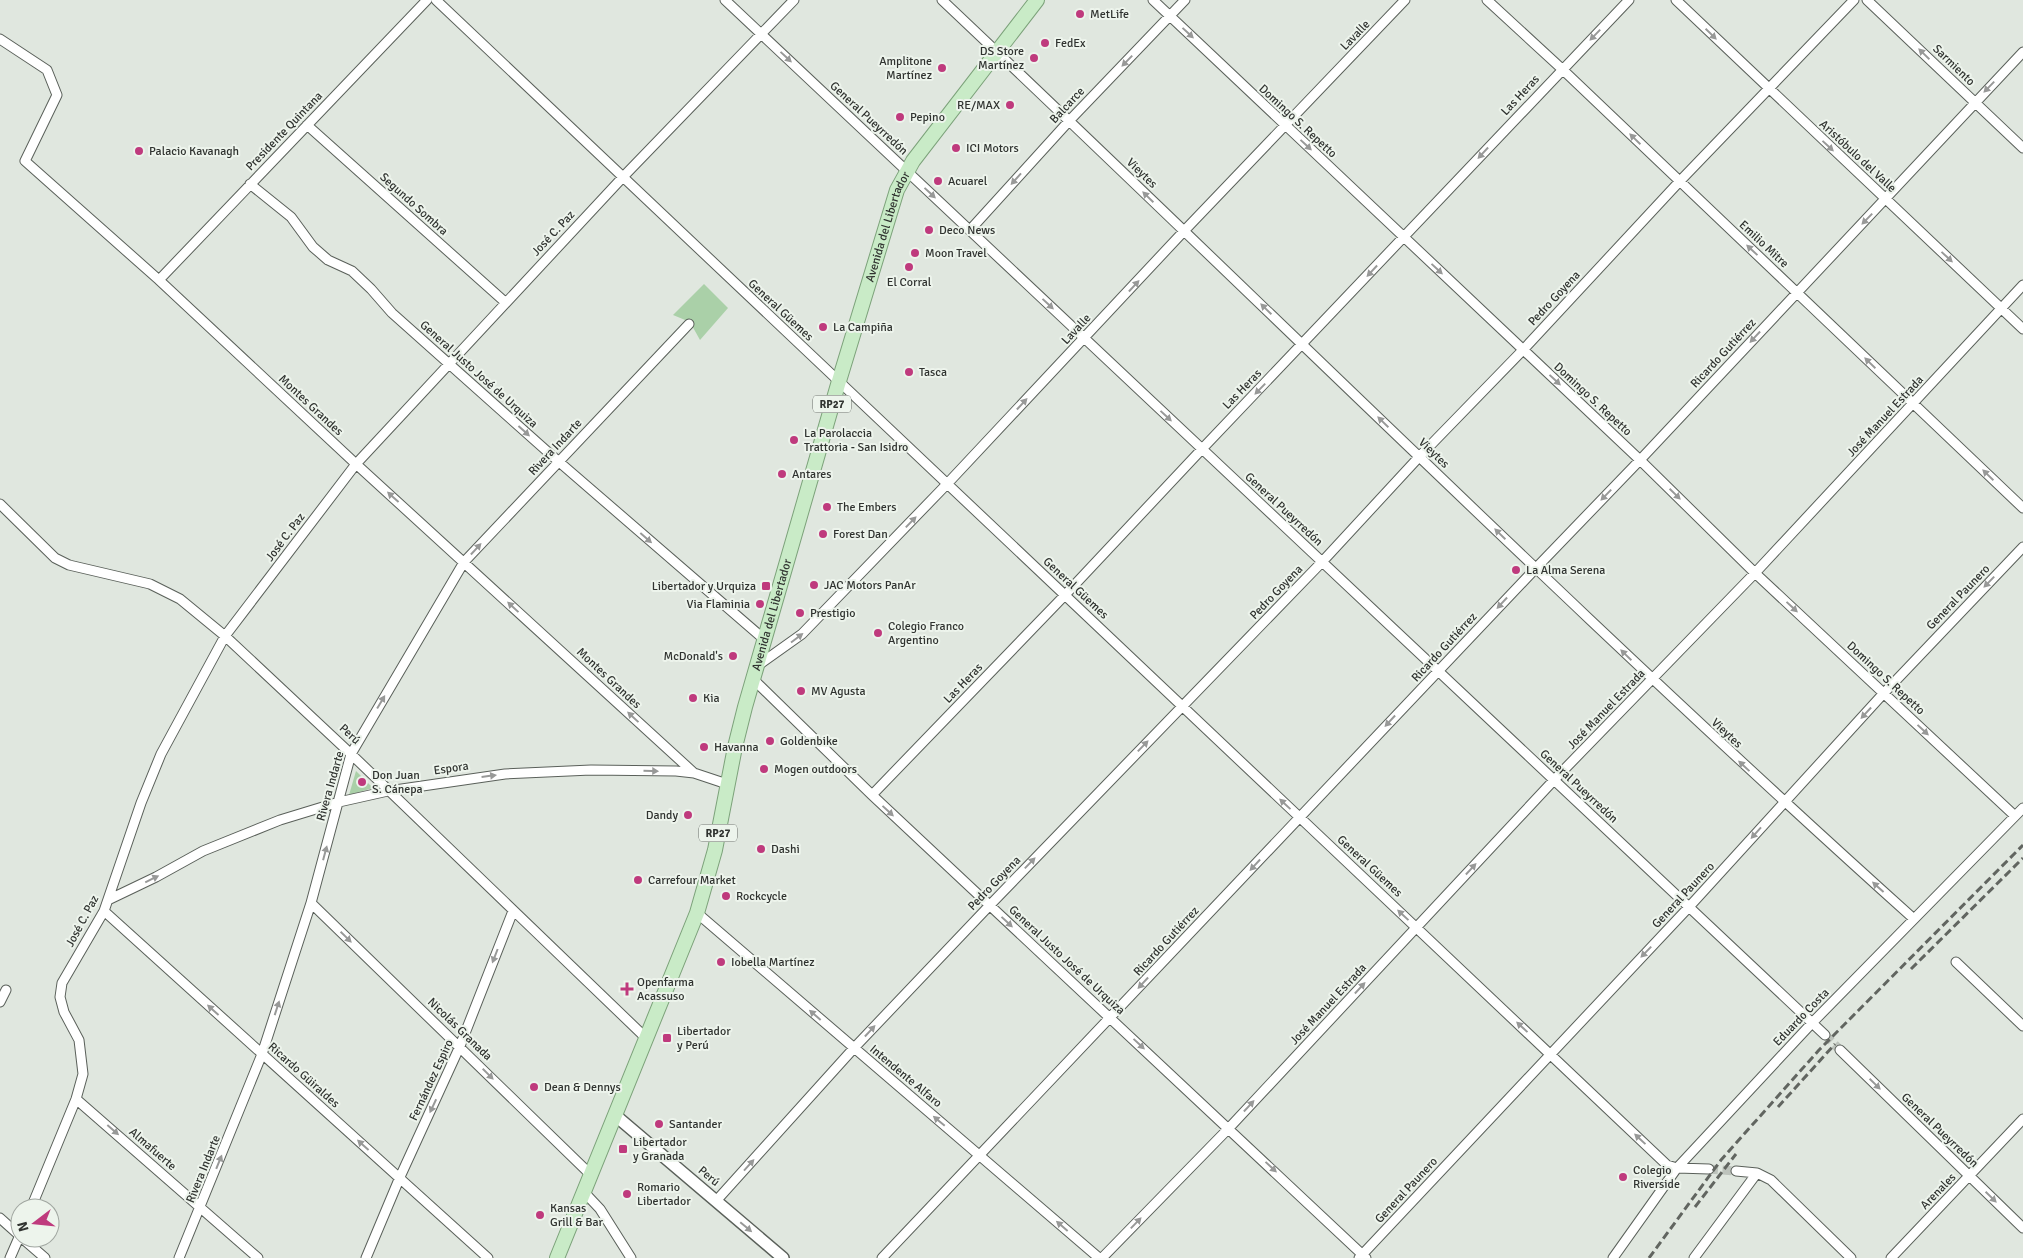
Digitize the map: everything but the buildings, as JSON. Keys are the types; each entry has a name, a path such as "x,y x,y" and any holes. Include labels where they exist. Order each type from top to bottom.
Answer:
{"main road":[{"name":"Avenida del Libertador","path":"557,1258 698,913 715,850 737,739 755,673 839,381 897,190 913,161 1037,0"}],"street":[{"name":"Presidente Quintana","path":"159,280 427,0"},
{"name":"General Güemes","path":"436,0 1550,1054 1667,1164 1677,1168"},
{"name":"General Pueyrredón","path":"725,0 1825,1036"},
{"name":"José C. Paz","path":"34,1198 76,1098 83,1074 79,1040 64,1012 60,997 62,983 104,911 141,803 158,760 225,636 356,464 505,302 794,0"},
{"name":"Vieytes","path":"942,0 1652,680 1783,802 1914,919"},
{"name":"Domingo S. Repetto","path":"1153,0 1640,460 1755,573 2016,816"},
{"name":"Balcarce","path":"970,230 1069,121 1185,0"},
{"name":"Lavalle","path":"755,673 802,634 947,484 1184,231 1405,0"},
{"name":"Emilio Mitre","path":"1487,0 1562,69 2023,508"},
{"name":"Las Heras","path":"872,795 1065,596 1202,449 1629,0"},
{"name":"Aristóbulo del Valle","path":"1676,0 2023,329"},
{"name":"Pedro Goyena","path":"716,1201 854,1048 1322,562 1419,456 1523,350 1679,182 1854,0"},
{"name":"Sarmiento","path":"1867,0 2023,148"},
{"name":"Montes Grandes","path":"0,39 47,70 57,95 25,161 159,280 356,464 694,773"},
{"name":"Ricardo Gutiérrez","path":"882,1258 1640,460 2023,52"},
{"name":"Segundo Sombra","path":"307,125 505,302"},
{"name":"General Justo José de Urquiza","path":"250,184 291,217 313,247 328,260 352,271 392,313 558,461 765,640"},
{"name":"José Manuel Estrada","path":"1101,1258 1229,1128 1554,780 1755,573 2023,285"},
{"name":"Rivera Indarte","path":"179,1258 262,1054 311,903 351,754 464,562 689,324"},
{"name":"Perú","path":"0,504 55,558 69,565 150,584 180,599 225,636 351,754 647,1039"},
{"name":"General Paunero","path":"1363,1257 1550,1054 1689,907 1883,694 2023,547"},
{"name":"General Justo José de Urquiza","path":"755,673 872,795 1229,1128 1363,1257"},
{"name":"Espora","path":"108,900 204,851 280,820 339,802 388,791 505,774 591,770 676,771 694,773 727,784"},
{"name":"Eduardo Costa","path":"1613,1258 1677,1168 1812,1023 2023,808"},
{"name":"Nicolás Granada","path":"311,903 591,1175"},
{"name":"Fernández Espiro","path":"366,1258 400,1177 460,1046 513,910"},
{"name":"Ricardo Güiraldes","path":"104,911 488,1258"},
{"name":"Intendente Alfaro","path":"698,913 1101,1258"},
{"path":"1956,962 2023,1026"},
{"path":"0,1002 6,990"},
{"name":"General Pueyrredón","path":"1840,1050 2023,1228"},
{"name":"Almafuerte","path":"76,1098 258,1258"},
{"name":"Perú","path":"616,1116 783,1258"},
{"name":"Arenales","path":"1891,1258 2023,1119"},
{"path":"1677,1168 1709,1169"},
{"path":"1736,1171 1757,1173 1771,1180 1851,1258"},
{"path":"1694,1258 1757,1173"},
{"path":"584,1192 600,1209 632,1258"},
{"path":"0,1218 10,1227"},
{"path":"34,1248 45,1258"}],"green space":[{"path":"704,284 728,308 700,340 690,322 673,315"},
{"path":"356,771 373,788 349,795"}],"tunnel":[{"path":"1825,1035 1840,1050"},
{"path":"1709,1169 1736,1171"}],"railway":[{"path":"1649,1258 1721,1160 1819,1050 2023,845"},
{"path":"1911,969 2023,858"},
{"path":"1778,1107 1835,1044"},
{"path":"1695,1207 1736,1154"}],"place":[{"name":"MetLife","path":"1080,14"},
{"name":"FedEx","path":"1045,43"},
{"name":"DS Store Martínez","path":"1034,58"},
{"name":"Amplitone Martínez","path":"942,68"},
{"name":"RE/MAX","path":"1010,105"},
{"name":"Pepino","path":"900,117"},
{"name":"ICI Motors","path":"956,148"},
{"name":"Palacio Kavanagh","path":"139,151"},
{"name":"Acuarel","path":"938,181"},
{"name":"Deco News","path":"929,230"},
{"name":"Moon Travel","path":"915,253"},
{"name":"El Corral","path":"909,267"},
{"name":"La Campiña","path":"823,327"},
{"name":"Tasca","path":"909,372"},
{"name":"La Parolaccia Trattoria - San Isidro","path":"794,440"},
{"name":"Antares","path":"782,474"},
{"name":"The Embers","path":"827,507"},
{"name":"Forest Dan","path":"823,534"},
{"name":"La Alma Serena","path":"1516,570"},
{"name":"JAC Motors PanAr","path":"814,585"},
{"name":"Libertador y Urquiza","path":"766,586"},
{"name":"Via Flaminia","path":"760,604"},
{"name":"Prestigio","path":"800,613"},
{"name":"Colegio Franco Argentino","path":"878,633"},
{"name":"McDonald's","path":"733,656"},
{"name":"MV Agusta","path":"801,691"},
{"name":"Kia","path":"693,698"},
{"name":"Goldenbike","path":"770,741"},
{"name":"Havanna","path":"704,747"},
{"name":"Mogen outdoors","path":"764,769"},
{"name":"Don Juan S. Cánepa","path":"362,782"},
{"name":"Dandy","path":"688,815"},
{"name":"Dashi","path":"761,849"},
{"name":"Carrefour Market","path":"638,880"},
{"name":"Rockcycle","path":"726,896"},
{"name":"Iobella Martínez","path":"721,962"},
{"name":"Openfarma Acassuso","path":"627,989"},
{"name":"Libertador y Perú","path":"667,1038"},
{"name":"Dean & Dennys","path":"534,1087"},
{"name":"Santander","path":"659,1124"},
{"name":"Libertador y Granada","path":"623,1149"},
{"name":"Colegio Riverside","path":"1623,1177"},
{"name":"Romario Libertador","path":"627,1194"},
{"name":"Kansas Grill & Bar","path":"540,1215"}]}
